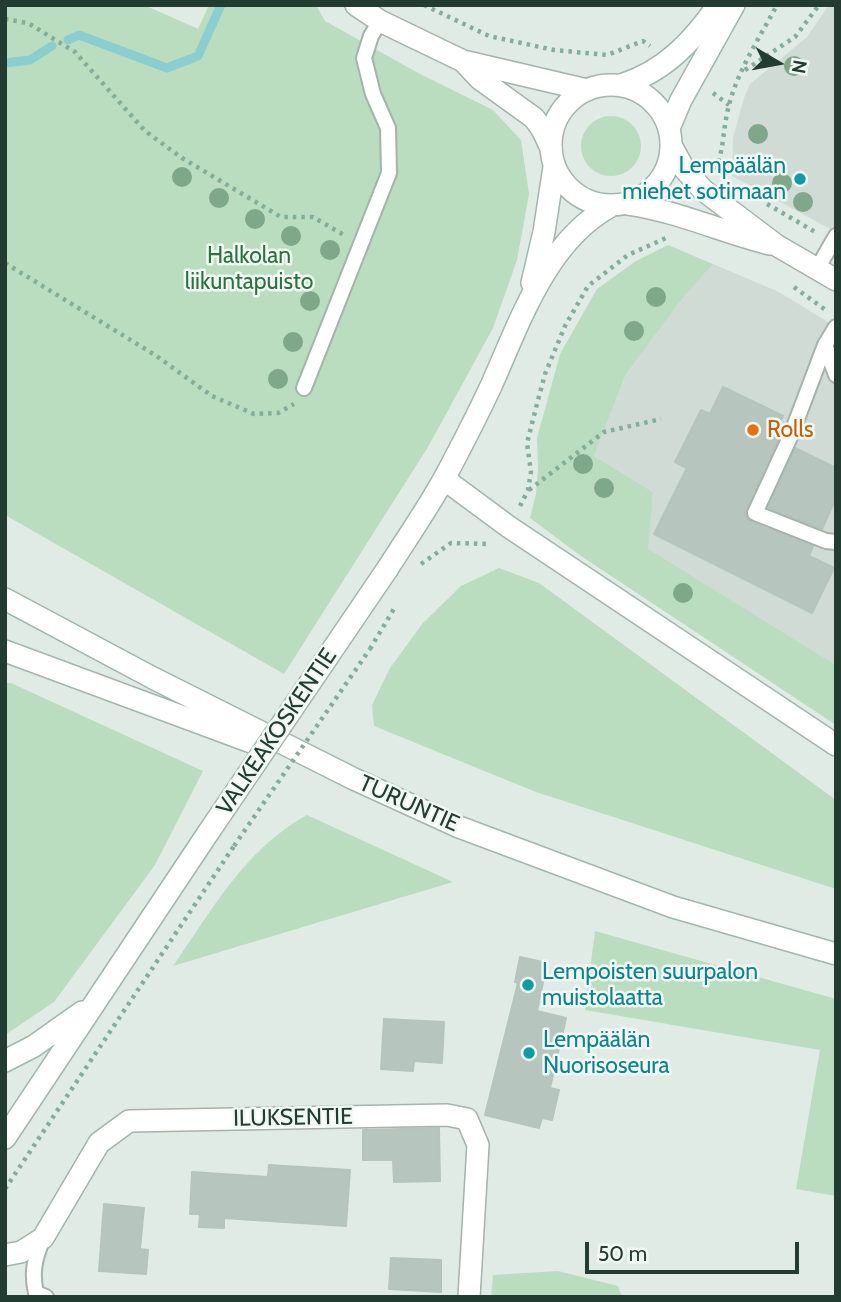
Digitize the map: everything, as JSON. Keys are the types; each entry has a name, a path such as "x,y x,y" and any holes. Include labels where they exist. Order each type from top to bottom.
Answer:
{"street":[{"path":"356,5 380,21 463,61 587,90"},
{"path":"552,157 553,128 561,111 573,98 604,85 621,85 637,80 677,55 718,5"},
{"path":"619,205 640,199 659,183 670,160 671,138 681,100 734,5"},
{"path":"463,61 480,79 534,118 542,129 564,184 579,197 594,204 619,205 687,217 739,236 776,245"},
{"path":"621,85 637,90 663,113 683,167 703,190 776,245 826,275"},
{"name":"VALKEAKOSKENTIE","path":"524,312 544,232 552,157"},
{"name":"VALKEAKOSKENTIE","path":"5,1138 208,832 388,568 444,478 524,312 568,239 584,223 619,205"},
{"path":"444,478 509,527 836,745"},
{"name":"TURUNTIE","path":"5,599 153,678 354,779 459,827 673,907 836,954"},
{"path":"5,651 354,779"},
{"path":"5,1062 34,1046 92,1005"},
{"name":"ILUKSENTIE","path":"43,1238 99,1143 129,1121 447,1115 467,1119 478,1145 469,1297"},
{"path":"5,1255 21,1252 43,1238"}],"lane":[{"path":"304,388 389,173 388,128 373,94 364,58 371,36 380,21"},
{"path":"826,275 834,238"},
{"path":"836,327 825,345 791,435 755,513 826,541 836,542"},
{"path":"825,345 836,375"},
{"path":"43,1238 35,1260 33,1278 36,1293 46,1297"}],"path":[{"path":"424,5 489,36 554,50 607,55 643,41 669,60"},
{"path":"703,190 713,177 721,156 729,105 742,72 777,5"},
{"path":"742,72 795,37 820,5"},
{"path":"5,19 28,23 75,52 145,131 183,158 281,217 313,218 360,243"},
{"path":"694,79 729,105"},
{"path":"757,199 834,238"},
{"path":"418,566 451,543 494,544 509,527 528,490 531,472 527,443 545,374 570,316 588,286 628,255 677,233 687,217"},
{"path":"344,235 350,224"},
{"path":"5,263 155,355 212,396 254,414 278,413 293,407 304,388"},
{"path":"786,281 836,317"},
{"path":"528,490 604,432 661,418"},
{"path":"5,1189 234,846 370,649 398,602"}],"shaded area":[{"path":"829,5 836,5 836,232 732,176 733,138 750,84 807,37"},
{"path":"713,264 779,292 836,327 836,665 647,549 653,492 594,456 626,374 682,299"}],"green space":[{"name":"Halkolan liikuntapuisto","path":"5,5 144,5 198,29 209,5 316,5 325,21 418,73 493,110 521,140 529,194 517,260 493,328 428,447 284,674 5,515"},
{"path":"611,116 628,121 636,129 641,146 636,163 628,171 611,176 594,171 586,163 581,146 586,129 594,121"},
{"path":"668,245 713,264 682,299 626,374 594,456 653,492 648,549 836,665 836,725 581,556 530,518 536,494 537,438 560,354 597,289 636,261"},
{"path":"499,568 539,583 836,800 836,889 536,792 374,726 372,705 390,668 423,623 461,586"},
{"path":"5,683 11,683 203,771 155,865 54,1002 5,1035"},
{"path":"307,815 453,882 173,966 231,882 265,845"},
{"path":"595,931 836,999 836,1196 796,1189 820,1050 585,1010"},
{"path":"558,1271 618,1286 622,1297 491,1297 493,1275"}],"building":[{"path":"723,387 783,416 772,437 778,440 746,515 751,522 813,546 809,556 834,568 812,613 654,534 687,468 675,462 701,410 710,414"},
{"path":"795,448 836,468 836,498 822,529 768,508"},
{"name":"Lempäälän Nuorisoseura","path":"520,957 547,963 537,1011 566,1018 550,1088 559,1090 552,1120 542,1118 539,1128 485,1115 518,983 515,982"},
{"path":"384,1019 444,1022 442,1063 414,1061 413,1071 381,1069"},
{"path":"439,1128 440,1181 394,1182 393,1160 363,1160 363,1130"},
{"path":"269,1165 350,1170 346,1226 224,1218 224,1228 199,1227 200,1214 190,1214 192,1172 268,1177"},
{"path":"104,1204 144,1208 140,1249 148,1250 146,1274 99,1271"},
{"path":"391,1258 441,1260 441,1292 389,1289"}],"waterway":[{"path":"68,40 79,35 167,68 198,56 221,5"},
{"path":"5,63 30,60 52,46"}],"place":[{"name":"Lempäälän miehet sotimaan","path":"800,179"},
{"name":"Rolls","path":"753,430"},
{"name":"Lempoisten suurpalon muistolaatta","path":"528,985"},
{"name":"Lempäälän Nuorisoseura","path":"529,1053"}]}
